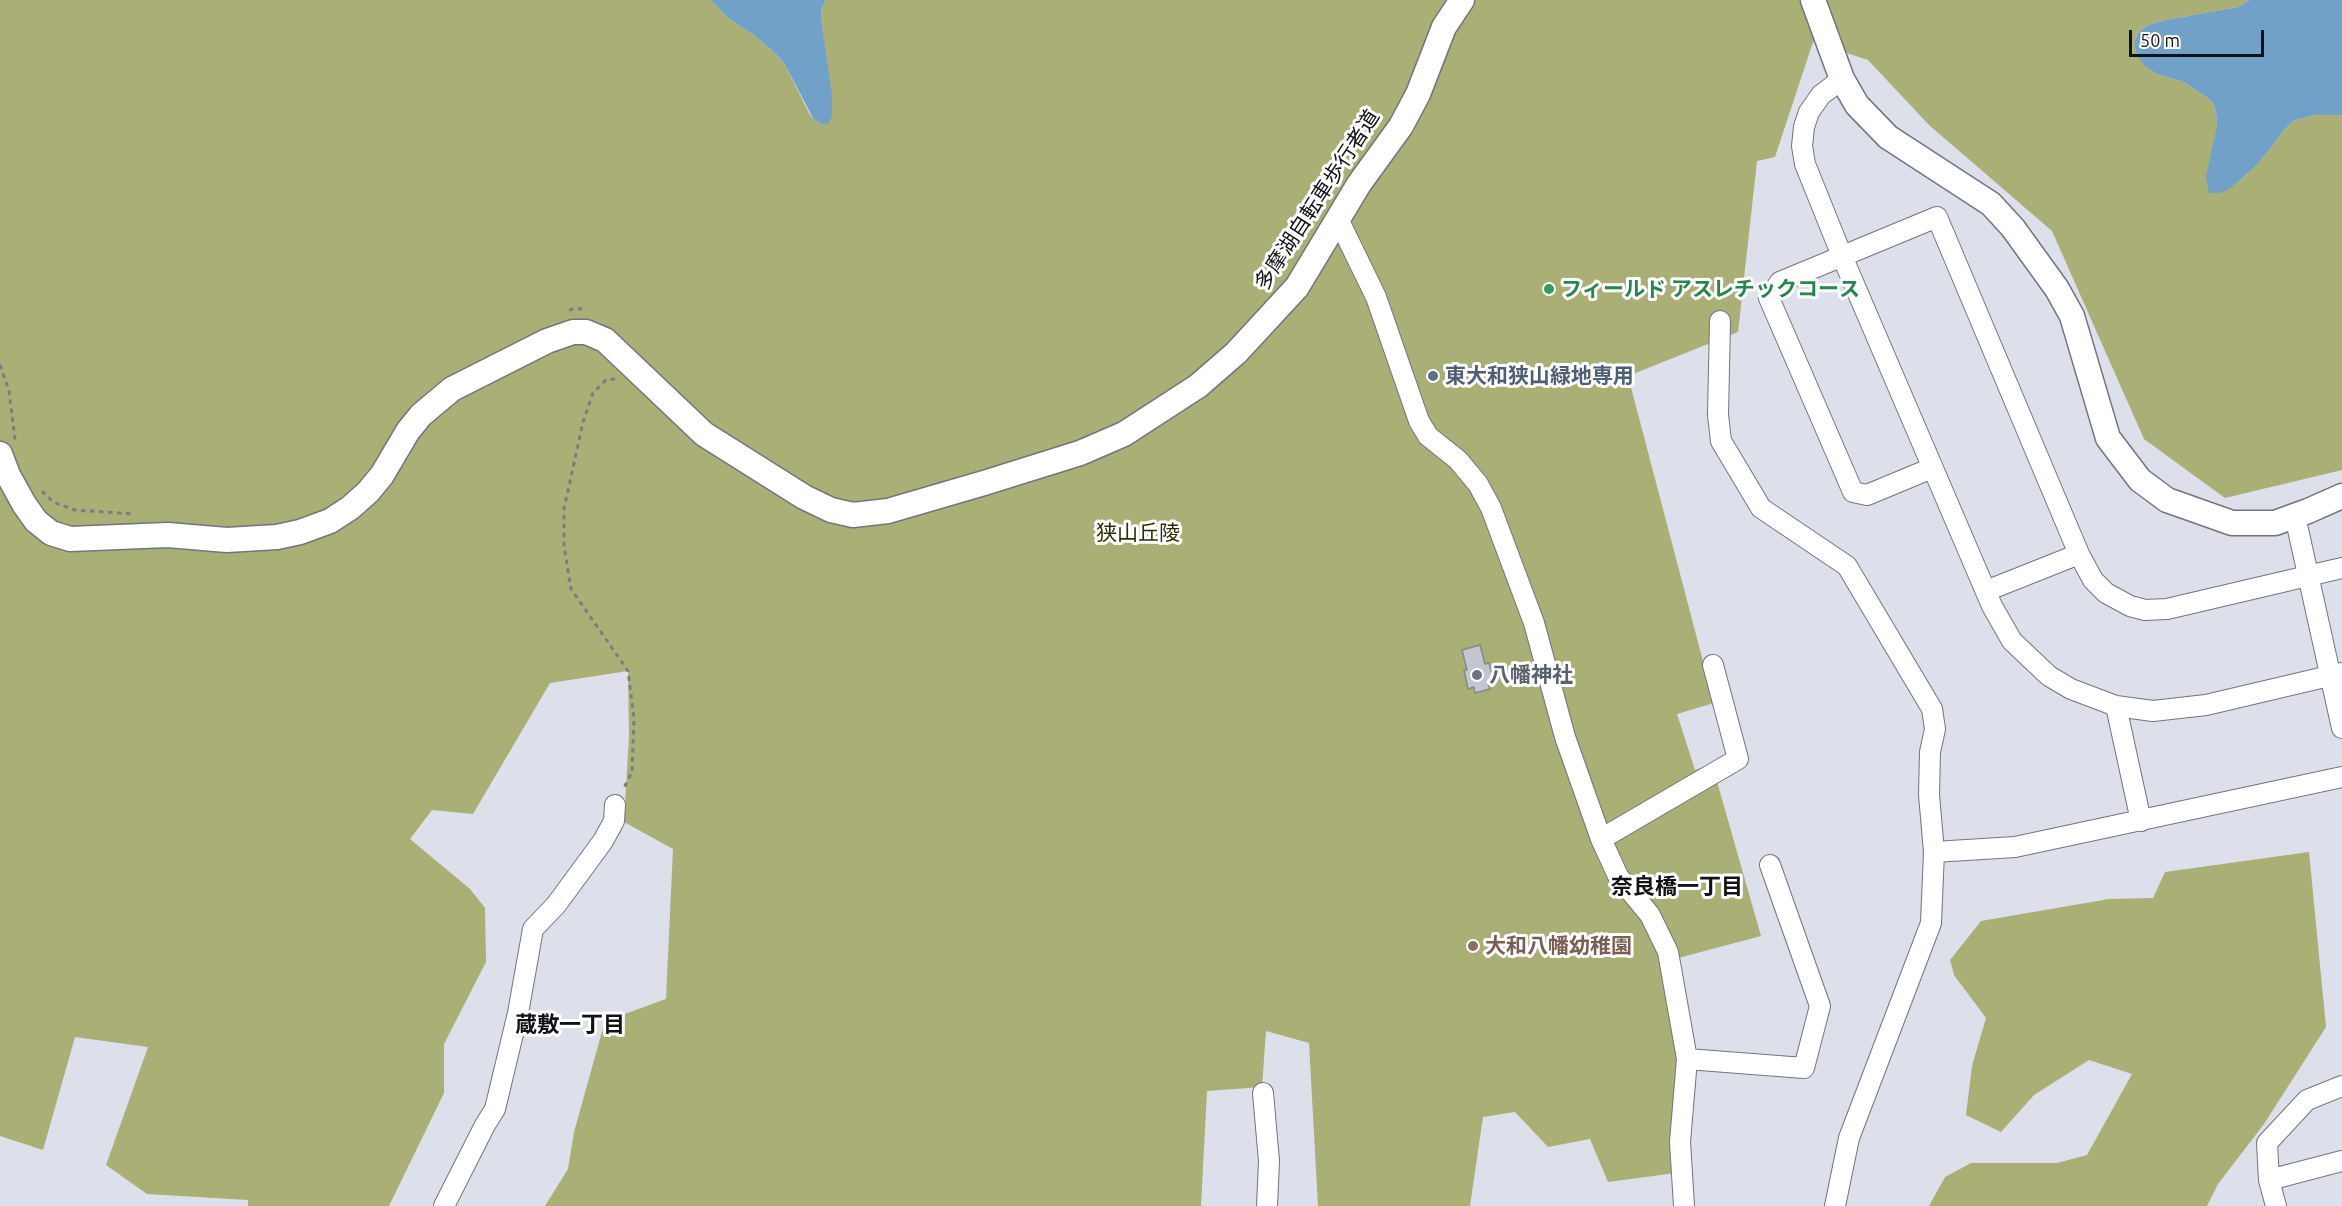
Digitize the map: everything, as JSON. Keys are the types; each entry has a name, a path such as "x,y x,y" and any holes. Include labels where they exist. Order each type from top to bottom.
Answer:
{"street":[{"path":"8,451 8,475 36,521 51,533 70,539 168,535 227,540 277,537 330,521 350,508 382,475 408,431 421,415 452,389 547,341 573,332 586,332 605,340 704,434 804,497 831,510 853,514 888,511 1080,453 1124,434 1198,386 1236,353 1298,287 1359,184 1401,126 1418,94 1444,27 1462,0"},
{"path":"1813,0 1842,79 1857,105 1888,137 1990,204 2013,228 2066,303 2072,316 2108,438 2140,480 2167,500 2232,523 2274,523 2342,496"},
{"path":"1842,79 1821,95 1809,112 1804,127 1802,146 1809,174 1932,468 1986,591 2012,641 2049,676 2071,689 2116,706 2153,711 2179,710 2336,674"},
{"path":"1932,468 1867,495 1853,492 1769,298 1780,282 1937,217 2079,554 2093,580 2106,593 2130,606 2145,610 2167,609 2342,567"},
{"path":"1338,219 1376,297 1419,421 1428,436 1458,460 1478,484 1491,508 1534,623 1565,737 1601,839 1618,876 1650,915 1668,952 1687,1059 1680,1142 1684,1206"},
{"path":"1720,321 1718,416 1721,441 1761,508 1847,566 1932,709 1935,729 1930,752 1929,795 1934,852 1932,923 1849,1138 1835,1206"},
{"path":"2295,516 2336,674 2342,728"},
{"path":"1986,591 2079,554"},
{"path":"1601,839 1738,759 1713,664"},
{"path":"2116,706 2141,821"},
{"path":"1934,852 2015,847 2342,777"},
{"path":"444,1206 484,1125 495,1109 518,1014 533,929 556,905 603,841 614,820 615,805"},
{"path":"1687,1059 1804,1068 1820,1006 1770,865"},
{"path":"2276,1206 2269,1180 2267,1143 2307,1100 2342,1086"},
{"path":"1263,1093 1269,1161 1267,1206"},
{"path":"2269,1180 2342,1161"}],"path":[{"path":"563,312 576,308 588,310"},
{"path":"0,365 9,391 8,451"},
{"path":"615,805 632,772 634,718 628,671 571,589 564,546 564,509 582,422 593,393 606,380 618,379"},
{"path":"41,490 53,502 75,510 136,514"}],"green space":[{"name":"狭山丘陵","path":"0,0 711,0 728,18 776,54 784,63 809,113 814,120 824,125 829,122 832,108 821,10 826,0 2250,0 2238,7 2148,25 2139,32 2134,42 2146,67 2157,74 2184,82 2212,101 2216,111 2215,143 2231,188 2257,165 2285,129 2295,120 2316,115 2342,115 2342,470 2225,498 2144,439 2052,231 1929,125 1868,60 1813,42 1775,157 1757,161 1738,332 1628,376 1714,703 1677,714 1695,770 1712,764 1761,936 1667,961 1680,1059 1676,1173 1608,1182 1590,1139 1548,1147 1515,1112 1483,1117 1470,1206 1318,1206 1309,1043 1266,1031 1262,1087 1207,1091 1201,1206 545,1206 568,1169 574,1132 605,1021 666,999 673,849 624,822 629,736 628,671 550,683 473,814 432,810 410,839 470,889 485,908 486,962 444,1044 444,1093 389,1206 248,1206 248,1200 147,1194 106,1165 148,1047 75,1037 43,1150 0,1136"},
{"path":"2309,852 2326,1027 2264,1124 2218,1184 2207,1206 1929,1206 1945,1177 1971,1163 2057,1163 2087,1155 2132,1074 2089,1060 2034,1095 2001,1132 1966,1115 1972,1066 1986,1018 1954,975 1950,960 1981,921 2109,899 2153,898 2165,872"}],"water":[{"path":"711,0 826,0 821,10 832,96 832,116 829,123 824,125 814,120 784,63 776,54 728,18"},
{"path":"2250,0 2342,0 2342,115 2316,115 2295,120 2285,129 2257,165 2231,188 2220,193 2209,193 2206,177 2217,126 2216,111 2212,101 2184,82 2157,74 2146,67 2138,58 2134,42 2139,32 2148,25 2238,7"}],"building":[{"path":"1480,645 1485,664 1489,663 1494,682 1488,684 1490,689 1475,693 1474,687 1468,689 1464,670 1467,670 1462,650"}],"place":[{"name":"フィールド アスレチックコース","path":"1549,289"},
{"name":"東大和狭山緑地専用","path":"1433,376"},
{"name":"八幡神社","path":"1477,675"},
{"name":"大和八幡幼稚園","path":"1473,946"}],"district":[{"name":"奈良橋一丁目","path":"1677,887"},
{"name":"蔵敷一丁目","path":"570,1025"}]}
